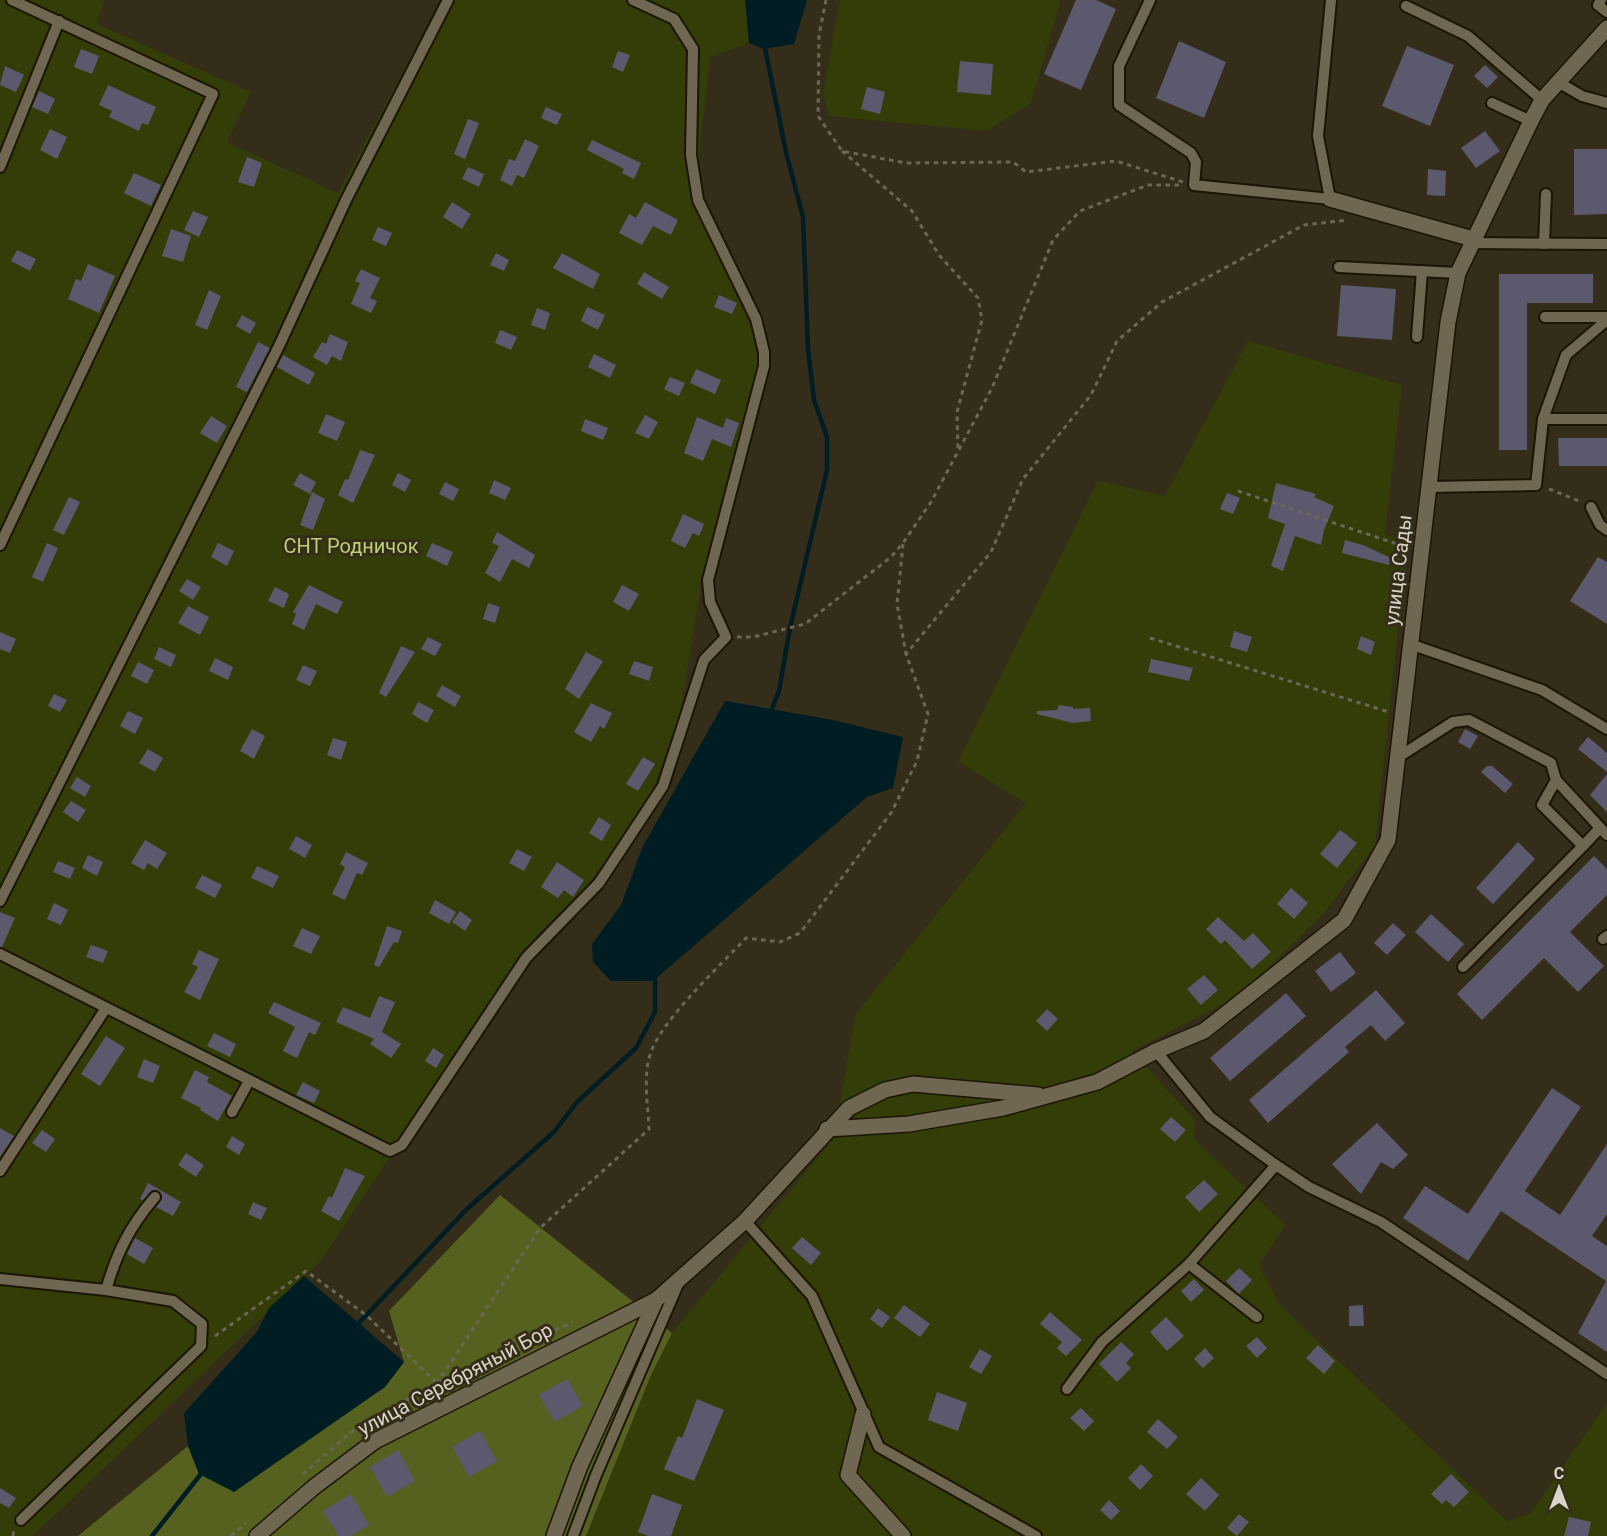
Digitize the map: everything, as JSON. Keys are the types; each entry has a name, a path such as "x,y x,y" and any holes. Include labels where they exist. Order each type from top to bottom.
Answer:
{"street":[{"name":"улица Сады","path":"827,1129 909,1124 1003,1108 1097,1082 1156,1051 1204,1031 1344,920 1388,840 1400,756 1410,644 1448,322 1458,273 1542,100 1604,36"},
{"path":"1330,199 1472,241"},
{"name":"улица Серебряный Бор","path":"257,1536 314,1487 375,1441 656,1300 745,1221 827,1129 849,1108 861,1101 885,1090 913,1084 1053,1096"},
{"path":"554,1536 580,1467 656,1300"},
{"path":"863,1414 848,1475 903,1536"}],"lane":[{"path":"0,545 213,94 12,0"},
{"path":"0,901 279,346 346,200 448,0"},
{"path":"0,954 390,1151 402,1144 526,958 599,883 663,786 704,660 726,637 710,602 708,580 764,366 764,352 756,319 698,200 691,155 693,50 674,19 633,0"},
{"path":"1150,0 1119,66 1119,105 1191,153 1196,162 1194,185 1330,199 1318,136 1331,0"},
{"path":"1601,0 1598,5 1607,12"},
{"path":"1407,6 1468,36 1542,100"},
{"path":"0,167 59,21"},
{"path":"1558,82 1582,96 1607,103"},
{"path":"1492,103 1530,121"},
{"path":"1544,244 1546,194"},
{"path":"1472,241 1607,244"},
{"path":"1339,267 1458,273"},
{"path":"1417,337 1422,271"},
{"path":"1545,317 1607,318"},
{"path":"1428,487 1536,485 1543,419 1566,355 1607,318"},
{"path":"1543,419 1607,419"},
{"path":"1591,507 1600,525 1607,530"},
{"path":"1410,644 1542,690 1607,729"},
{"path":"1400,756 1453,722 1469,720 1551,763 1556,780 1603,831 1583,846 1463,967"},
{"path":"1556,780 1542,805 1583,846"},
{"path":"0,1172 106,1008"},
{"path":"1156,1051 1210,1117 1276,1165 1309,1187 1381,1222 1607,1374"},
{"path":"232,1112 249,1081"},
{"path":"1066,1389 1102,1342 1189,1264 1276,1165"},
{"path":"106,1290 112,1270 133,1222 155,1197"},
{"path":"745,1221 812,1296 879,1447 1036,1536"},
{"path":"1189,1264 1257,1317"},
{"path":"0,1279 106,1290 172,1301 202,1324 201,1346 21,1520"},
{"path":"573,1536 596,1475 680,1281"}],"path":[{"path":"826,0 819,35 818,116 842,151 912,211 939,255 978,298 982,320 957,412 958,451"},
{"path":"842,151 906,163 1013,162 1026,172 1116,161 1194,185"},
{"path":"726,637 753,637 805,624 891,557 903,543 932,502 993,388 1053,240 1080,211 1148,185 1194,185"},
{"path":"906,654 991,552 1023,479 1091,395 1117,341 1162,302 1304,225 1354,220"},
{"path":"1536,485 1591,507"},
{"path":"1238,491 1422,552"},
{"path":"437,1383 540,1228 649,1129 647,1095 650,1055 669,1024 694,992 746,938 780,942 801,933 891,813 917,761 928,714 906,654 897,604 903,543"},
{"path":"1150,638 1403,716"},
{"path":"201,1346 306,1270 366,1315 437,1383"},
{"path":"295,1480 355,1430 437,1383 574,1322"},
{"path":"231,1536 253,1517"}],"green space":[{"name":"СНТ Родничок","path":"0,0 104,0 97,24 251,92 227,142 338,193 441,0 745,0 749,43 710,57 694,200 763,351 702,579 680,715 651,795 590,883 538,934 320,1262 33,1536 0,1536"},
{"path":"840,0 1059,0 1060,3 1031,103 987,131 829,116 823,93"},
{"path":"1248,341 1402,385 1385,534 1407,544 1375,845 1324,913 1241,995 1132,1051 1195,1120 1194,1139 1285,1225 1259,1265 1279,1304 1507,1521 1530,1514 1607,1403 1607,1536 586,1536 651,1375 672,1333 834,1138 855,1015 1026,803 958,762 1098,481 1165,496"},
{"path":"500,1195 672,1333 651,1375 586,1536 78,1536 188,1446 199,1474 385,1387 404,1362 389,1311"}],"water":[{"path":"745,0 807,0 794,44 764,49 749,43"},
{"path":"725,701 833,720 903,737 893,788 867,797 653,981 611,981 593,962 592,944 621,905 643,846"},
{"path":"304,1276 404,1362 385,1387 234,1492 199,1474 188,1446 184,1413 257,1332 269,1308"}],"building":[{"path":"1076,0 1096,0 1116,9 1081,90 1044,74"},
{"path":"1179,41 1226,62 1204,118 1156,98"},
{"path":"1407,46 1454,65 1430,126 1382,106"},
{"path":"81,49 99,56 92,74 74,67"},
{"path":"618,51 630,55 623,72 612,67"},
{"path":"960,61 993,64 991,95 957,92"},
{"path":"1485,65 1498,77 1487,88 1474,76"},
{"path":"5,66 24,75 16,92 0,85"},
{"path":"108,85 156,107 148,125 142,123 139,131 109,117 112,111 99,105"},
{"path":"867,87 885,92 880,114 861,109"},
{"path":"39,91 55,99 48,114 32,107"},
{"path":"546,107 562,114 557,125 541,118"},
{"path":"468,119 479,123 465,159 454,154"},
{"path":"50,129 67,137 57,159 40,150"},
{"path":"1485,131 1500,151 1476,168 1461,148"},
{"path":"525,139 539,146 524,178 517,175 512,186 500,180 509,159 515,161"},
{"path":"592,140 641,163 634,179 622,173 624,169 587,150"},
{"path":"1574,149 1607,149 1607,214 1574,215"},
{"path":"247,157 262,163 254,187 238,182"},
{"path":"468,167 484,174 479,187 462,179"},
{"path":"1428,169 1446,171 1445,196 1427,195"},
{"path":"134,173 161,185 151,206 124,193"},
{"path":"452,202 471,214 462,229 443,217"},
{"path":"645,202 678,220 671,235 653,226 642,245 619,233 629,214 636,218"},
{"path":"193,211 208,217 199,237 184,230"},
{"path":"378,227 392,233 386,246 372,240"},
{"path":"171,229 191,236 183,262 162,256"},
{"path":"17,250 36,259 30,271 11,261"},
{"path":"496,253 509,260 504,271 490,265"},
{"path":"562,253 600,274 593,289 553,268"},
{"path":"88,264 115,276 99,313 68,299 76,279 81,281"},
{"path":"361,269 380,278 370,298 377,301 371,313 351,304 360,283 355,281"},
{"path":"644,272 669,287 662,299 637,284"},
{"path":"1499,274 1593,274 1593,303 1527,303 1527,450 1499,450"},
{"path":"1341,285 1396,289 1392,340 1337,336"},
{"path":"209,290 221,296 207,330 195,325"},
{"path":"719,295 737,303 732,314 714,307"},
{"path":"587,307 605,315 598,330 581,321"},
{"path":"537,308 550,313 545,330 531,325"},
{"path":"242,315 256,323 250,334 236,326"},
{"path":"500,330 517,337 511,350 495,343"},
{"path":"330,334 348,342 341,361 332,356 327,365 313,357 322,342 326,344"},
{"path":"258,342 270,348 247,392 236,387"},
{"path":"594,354 616,365 610,378 588,367"},
{"path":"283,355 315,373 309,385 277,367"},
{"path":"696,369 721,380 715,394 690,383"},
{"path":"670,377 685,383 679,396 664,389"},
{"path":"326,414 345,422 337,441 318,433"},
{"path":"645,415 658,422 649,439 635,433"},
{"path":"211,416 227,426 217,443 200,433"},
{"path":"697,417 723,428 726,418 739,423 731,447 712,439 703,461 684,453"},
{"path":"585,419 608,428 603,440 581,431"},
{"path":"1558,438 1607,438 1607,466 1559,466"},
{"path":"360,450 375,455 353,503 338,495 345,479 348,480"},
{"path":"300,473 316,482 310,494 293,485"},
{"path":"398,473 411,480 405,492 392,485"},
{"path":"494,480 511,488 505,500 489,493"},
{"path":"445,482 459,489 453,501 439,494"},
{"path":"1276,483 1316,494 1314,497 1334,506 1324,530 1321,545 1295,536 1283,571 1271,566 1285,524 1268,518"},
{"path":"312,492 325,499 313,530 300,525"},
{"path":"1227,493 1240,498 1233,514 1220,509"},
{"path":"69,497 80,502 64,535 53,530"},
{"path":"683,514 704,524 699,536 693,533 685,548 671,541"},
{"path":"497,532 535,555 529,568 512,559 500,582 485,573 499,546 492,543"},
{"path":"1345,540 1363,545 1391,558 1389,565 1342,553"},
{"path":"47,543 58,548 43,582 32,577"},
{"path":"218,543 234,551 227,566 211,557"},
{"path":"432,543 453,552 447,566 426,556"},
{"path":"1598,557 1607,562 1607,624 1570,601"},
{"path":"187,579 201,587 193,600 179,591"},
{"path":"309,585 343,602 337,614 316,604 304,630 292,624 296,614 293,612"},
{"path":"622,585 639,594 629,611 613,602"},
{"path":"275,587 289,594 284,608 268,601"},
{"path":"488,603 500,607 495,623 483,619"},
{"path":"188,606 209,617 200,635 178,623"},
{"path":"1234,631 1252,637 1247,652 1230,647"},
{"path":"0,632 16,639 10,653 0,649"},
{"path":"1361,636 1375,642 1371,655 1357,649"},
{"path":"428,637 442,644 435,656 421,649"},
{"path":"401,646 415,652 386,697 379,693"},
{"path":"159,647 176,655 171,667 154,659"},
{"path":"586,652 603,661 579,699 565,689"},
{"path":"215,658 233,667 228,680 209,671"},
{"path":"1151,659 1193,668 1189,681 1148,672"},
{"path":"634,661 653,667 649,681 629,674"},
{"path":"138,662 154,670 147,684 131,676"},
{"path":"303,665 317,671 310,686 296,680"},
{"path":"442,685 461,696 455,707 436,696"},
{"path":"54,694 67,700 60,712 48,706"},
{"path":"418,702 434,710 427,723 412,714"},
{"path":"591,703 612,713 604,729 600,726 591,742 574,732"},
{"path":"1059,705 1073,707 1073,709 1090,708 1091,721 1073,723 1037,714 1037,711 1057,710"},
{"path":"128,711 143,718 135,734 120,726"},
{"path":"252,729 265,736 254,759 240,751"},
{"path":"1465,729 1478,736 1470,749 1458,742"},
{"path":"1588,737 1607,753 1607,772 1578,749"},
{"path":"333,738 347,742 341,760 327,755"},
{"path":"148,749 163,758 155,772 139,763"},
{"path":"643,757 655,764 638,791 626,784"},
{"path":"1487,766 1492,766 1513,784 1505,793 1481,772"},
{"path":"1607,774 1607,812 1590,795"},
{"path":"77,777 91,786 85,797 70,788"},
{"path":"71,801 86,810 78,822 63,812"},
{"path":"599,817 611,825 602,841 589,833"},
{"path":"1340,830 1357,843 1337,868 1320,854"},
{"path":"296,836 312,845 305,858 289,849"},
{"path":"145,840 167,853 157,869 148,863 144,870 131,863"},
{"path":"1518,842 1535,859 1493,904 1476,888"},
{"path":"517,849 532,857 524,871 509,863"},
{"path":"346,852 368,863 362,875 357,873 345,900 332,894 345,867 340,864"},
{"path":"88,855 103,862 97,876 82,868"},
{"path":"1594,856 1607,869 1607,895 1570,932 1604,966 1578,992 1544,958 1482,1020 1457,994"},
{"path":"58,861 75,868 70,879 53,872"},
{"path":"557,862 584,880 573,897 564,890 558,898 541,887"},
{"path":"257,866 279,876 273,888 251,878"},
{"path":"202,875 222,885 215,898 195,888"},
{"path":"1291,888 1308,903 1294,919 1277,904"},
{"path":"435,900 456,912 449,924 429,913"},
{"path":"54,903 68,910 61,925 47,919"},
{"path":"460,911 472,920 465,931 452,922"},
{"path":"0,912 15,918 2,947 0,947"},
{"path":"1431,914 1464,944 1448,962 1415,932"},
{"path":"1218,917 1244,941 1253,933 1271,952 1252,969 1225,940 1221,944 1206,929"},
{"path":"1393,923 1406,935 1387,955 1374,943"},
{"path":"387,926 402,931 398,943 394,942 379,967 374,965"},
{"path":"302,928 320,936 311,954 293,946"},
{"path":"91,945 108,951 103,963 86,957"},
{"path":"199,950 219,959 200,1000 184,992 198,967 192,964"},
{"path":"1340,952 1356,973 1331,992 1315,971"},
{"path":"1204,975 1218,990 1201,1005 1187,989"},
{"path":"1376,990 1405,1023 1385,1041 1371,1025 1345,1047 1349,1052 1268,1123 1249,1100"},
{"path":"1286,993 1306,1016 1230,1081 1210,1058"},
{"path":"379,996 395,1002 382,1032 401,1044 391,1058 370,1044 374,1039 336,1022 343,1007 370,1018"},
{"path":"274,1002 321,1023 315,1035 309,1032 297,1058 283,1051 295,1027 268,1013"},
{"path":"1047,1009 1058,1019 1047,1031 1036,1021"},
{"path":"214,1033 236,1044 230,1057 207,1046"},
{"path":"106,1036 125,1048 100,1086 81,1074"},
{"path":"433,1048 444,1055 436,1068 425,1061"},
{"path":"144,1059 160,1066 153,1083 137,1077"},
{"path":"195,1070 209,1077 207,1082 232,1096 218,1121 200,1110 201,1108 181,1098"},
{"path":"303,1082 320,1091 314,1103 296,1095"},
{"path":"1552,1088 1581,1107 1525,1191 1560,1215 1607,1144 1607,1214 1592,1236 1607,1246 1607,1352 1578,1333 1606,1281 1501,1211 1468,1261 1403,1218 1425,1186 1468,1214"},
{"path":"1171,1117 1186,1130 1175,1142 1160,1129"},
{"path":"1377,1123 1408,1155 1393,1169 1381,1162 1361,1194 1332,1164"},
{"path":"0,1128 14,1136 0,1157"},
{"path":"42,1130 55,1139 46,1152 32,1143"},
{"path":"232,1136 245,1144 239,1155 226,1147"},
{"path":"186,1153 204,1165 196,1177 178,1165"},
{"path":"345,1168 365,1176 339,1221 321,1211 329,1196 332,1198"},
{"path":"1204,1180 1218,1194 1199,1212 1185,1197"},
{"path":"148,1183 181,1202 173,1216 156,1207 162,1199 159,1191 152,1190 143,1200 140,1199"},
{"path":"253,1202 267,1208 261,1220 248,1214"},
{"path":"802,1237 821,1253 811,1265 792,1248"},
{"path":"135,1238 153,1248 144,1264 127,1254"},
{"path":"1239,1268 1252,1280 1239,1294 1226,1281"},
{"path":"1194,1279 1204,1290 1191,1302 1181,1291"},
{"path":"904,1305 930,1324 920,1337 894,1318"},
{"path":"1363,1305 1364,1326 1349,1326 1349,1306"},
{"path":"878,1308 890,1317 882,1328 870,1319"},
{"path":"1050,1312 1082,1340 1066,1356 1057,1348 1062,1342 1040,1324"},
{"path":"1166,1317 1184,1336 1167,1351 1150,1332"},
{"path":"1257,1337 1267,1348 1257,1358 1246,1346"},
{"path":"1121,1342 1134,1354 1126,1363 1131,1368 1117,1382 1099,1364"},
{"path":"1318,1345 1335,1361 1324,1374 1306,1358"},
{"path":"1205,1348 1214,1358 1203,1368 1194,1359"},
{"path":"980,1349 992,1356 981,1374 969,1367"},
{"path":"567,1379 583,1406 555,1422 539,1395"},
{"path":"937,1392 967,1403 958,1431 928,1420"},
{"path":"697,1399 724,1410 694,1481 664,1469 678,1436 682,1438"},
{"path":"1081,1408 1094,1421 1084,1431 1070,1418"},
{"path":"1158,1419 1178,1437 1167,1449 1147,1432"},
{"path":"480,1431 497,1461 469,1477 452,1447"},
{"path":"398,1450 415,1481 387,1497 370,1467"},
{"path":"1141,1464 1153,1476 1140,1490 1128,1478"},
{"path":"1451,1474 1469,1492 1454,1507 1446,1500 1442,1504 1431,1494"},
{"path":"1201,1478 1219,1495 1205,1511 1186,1494"},
{"path":"0,1488 16,1498 9,1508 0,1503"},
{"path":"351,1494 369,1525 350,1536 338,1536 323,1511"},
{"path":"652,1494 682,1505 671,1536 648,1536 638,1532"},
{"path":"1109,1500 1120,1511 1111,1520 1100,1510"},
{"path":"1239,1514 1249,1522 1237,1536 1227,1528"},
{"path":"1569,1517 1591,1522 1588,1536 1564,1536"}],"waterway":[{"path":"764,43 786,152 803,217 808,349 814,400 827,437 827,470 790,628 779,691 770,714"},
{"path":"356,1326 467,1209 554,1132 577,1102 636,1048 655,1012 655,977"},
{"path":"152,1536 204,1470"}]}
